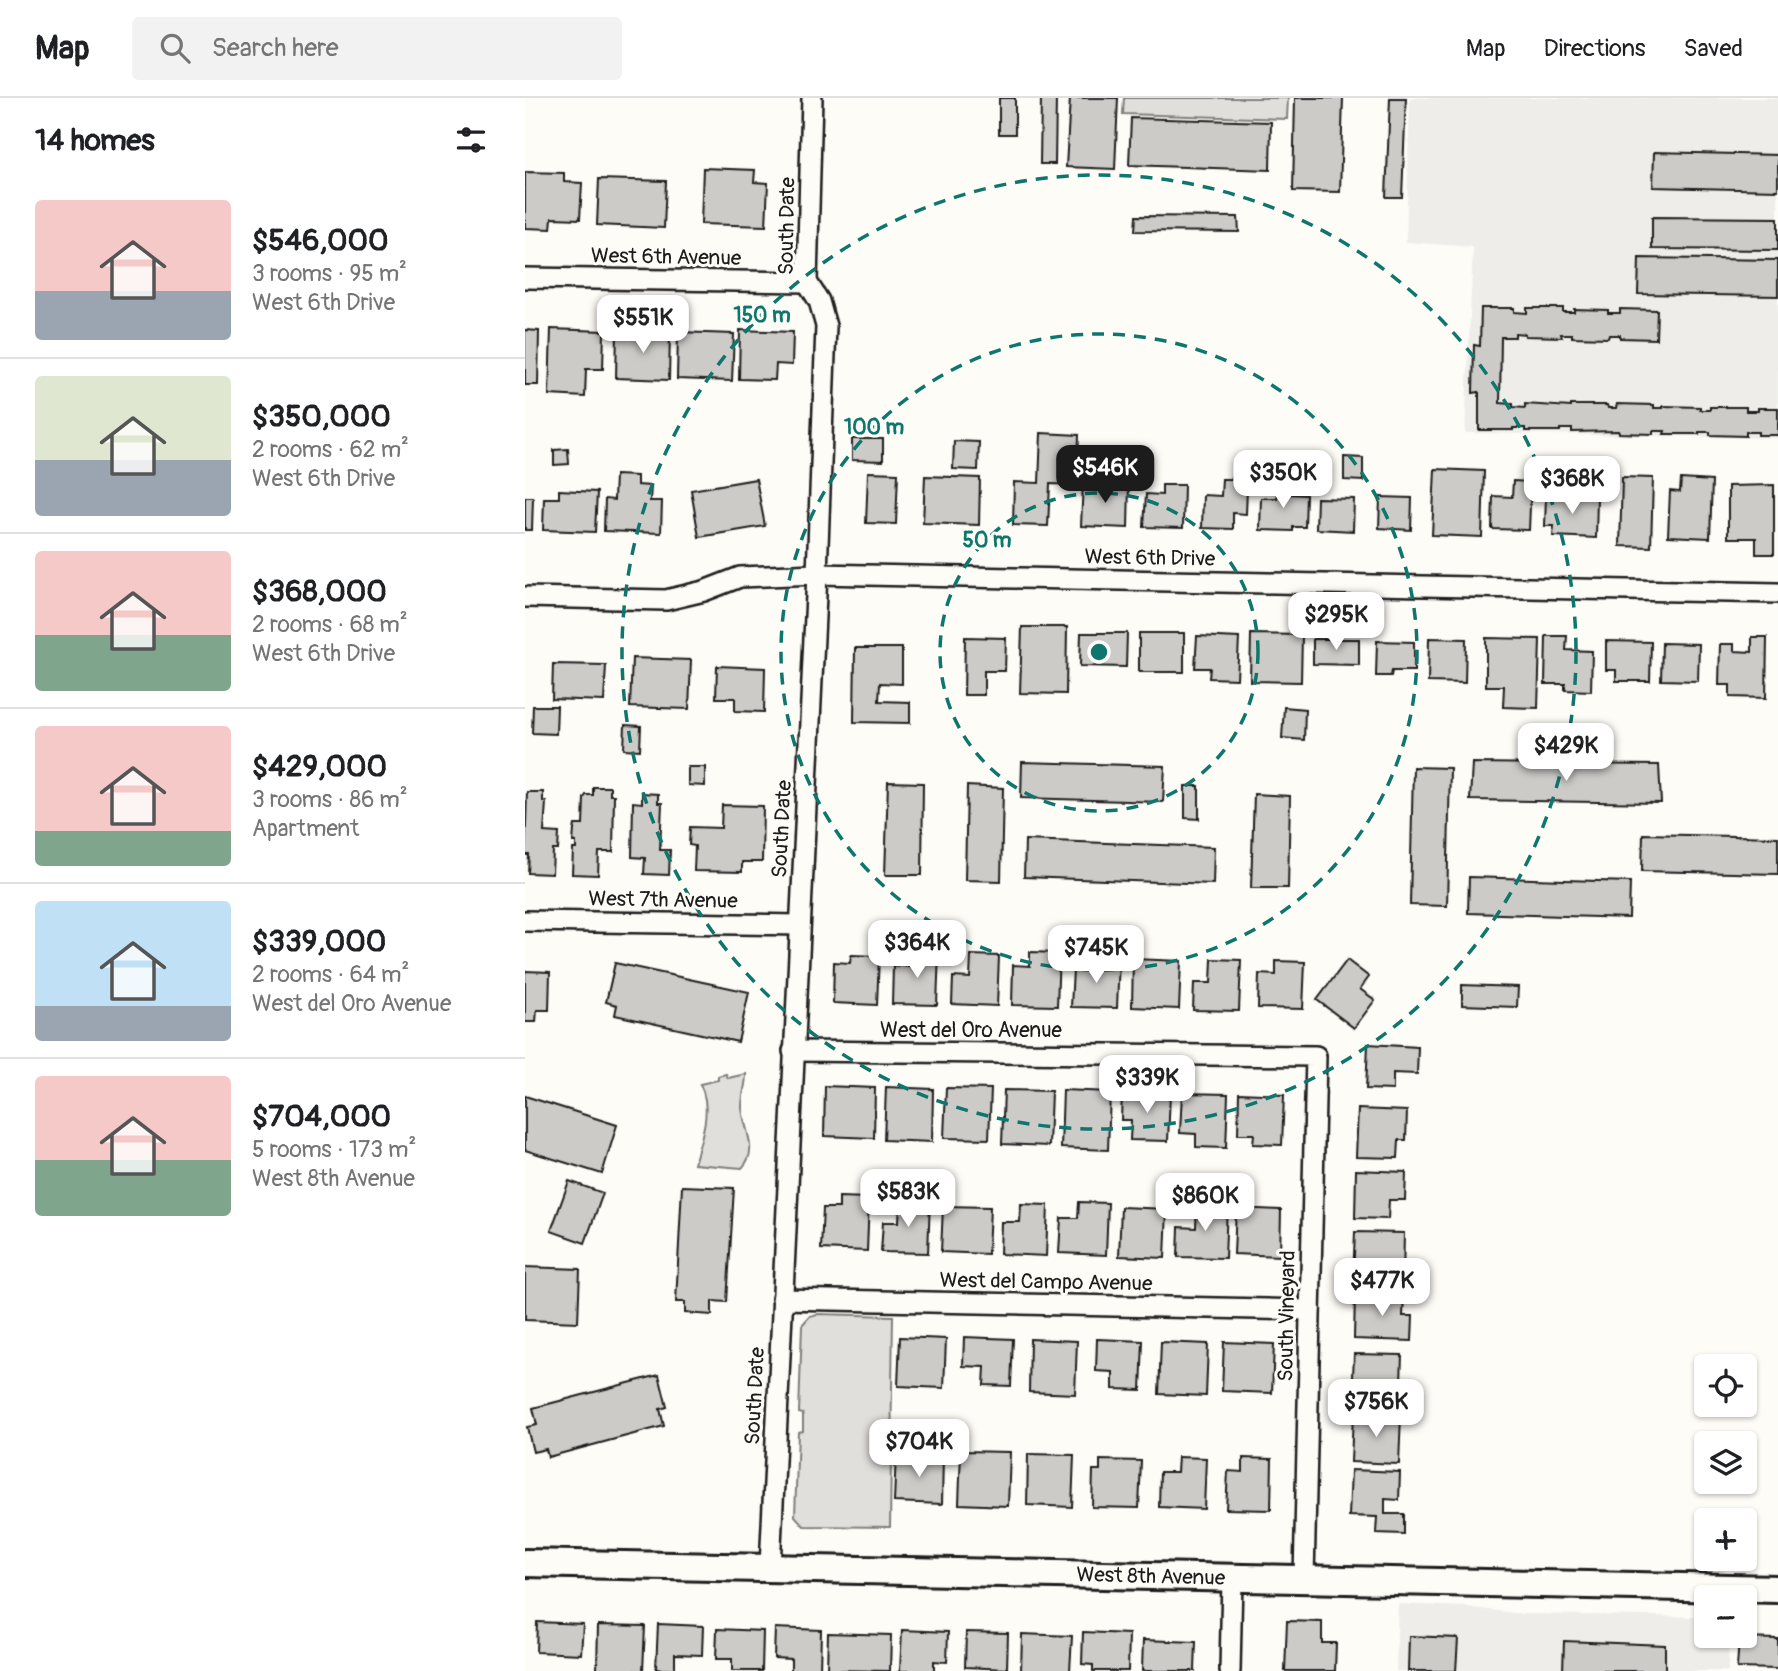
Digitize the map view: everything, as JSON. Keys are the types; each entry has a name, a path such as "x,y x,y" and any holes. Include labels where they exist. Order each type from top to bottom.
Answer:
{"street":[{"name":"South Date","path":"770,1567 817,574 826,326 819,300 807,282 812,98"},
{"name":"West 6th Avenue","path":"525,278 807,282"},
{"name":"West 6th Drive","path":"525,597 666,600 704,591 740,577 817,574 1778,593"},
{"name":"West 7th Avenue","path":"525,920 800,925"},
{"name":"West del Oro Avenue","path":"793,1051 1316,1056"},
{"name":"South Vineyard","path":"1304,1578 1316,1056"},
{"name":"West del Campo Avenue","path":"782,1299 1310,1310"},
{"name":"West 8th Avenue","path":"525,1563 1304,1578 1525,1586 1778,1589"},
{"path":"1230,1671 1233,1578"}],"shaded area":[{"path":"1124,98 1288,98 1287,119 1123,114"},
{"path":"1410,98 1778,98 1778,438 1465,433 1473,247 1406,242"},
{"path":"726,1074 728,1078 746,1074 742,1107 750,1154 742,1168 694,1164 706,1114 700,1084 718,1080 718,1076"},
{"path":"810,1316 893,1316 890,1527 804,1526 795,1516 798,1432 803,1431 803,1414 799,1413 802,1325"},
{"path":"1398,1604 1465,1607 1523,1614 1694,1617 1694,1648 1729,1648 1728,1671 1396,1671"}],"building":[{"path":"999,98 1015,98 1015,134 999,134"},
{"path":"1041,98 1056,98 1055,164 1040,164"},
{"path":"1070,98 1118,98 1115,169 1066,167"},
{"path":"1295,98 1343,98 1340,192 1293,191"},
{"path":"1390,98 1406,98 1402,197 1386,197"},
{"path":"1131,118 1271,122 1270,170 1129,165"},
{"path":"1654,152 1778,155 1778,190 1653,187"},
{"path":"703,168 755,170 754,182 768,183 766,226 701,224"},
{"path":"525,172 564,173 564,182 582,183 580,219 552,218 551,229 525,228"},
{"path":"599,179 666,181 664,228 597,225"},
{"path":"1136,216 1238,217 1239,232 1135,231"},
{"path":"1652,217 1778,218 1778,250 1652,249"},
{"path":"1639,258 1778,260 1778,296 1638,294"},
{"path":"1481,308 1514,308 1514,312 1527,313 1527,308 1563,308 1563,312 1574,312 1574,309 1608,310 1608,313 1620,313 1620,309 1657,310 1656,339 1620,338 1620,335 1609,335 1608,338 1572,337 1572,334 1561,334 1562,337 1525,336 1515,333 1515,337 1501,337 1500,403 1525,408 1525,404 1571,407 1607,405 1608,408 1616,408 1617,404 1654,405 1654,408 1700,407 1700,410 1710,410 1710,407 1746,407 1746,411 1778,408 1778,435 1758,435 1758,432 1746,432 1746,436 1710,435 1710,432 1572,432 1572,429 1525,431 1525,428 1479,430 1479,392 1473,393 1474,345 1480,346"},
{"path":"551,329 604,331 603,369 586,369 585,397 549,395"},
{"path":"525,330 539,331 538,385 525,385"},
{"path":"617,330 670,331 669,380 616,378"},
{"path":"740,330 793,332 792,365 776,364 775,380 739,379"},
{"path":"678,332 734,334 732,381 677,379"},
{"path":"1041,433 1079,435 1077,485 1050,484 1048,526 1013,525 1014,482 1039,483"},
{"path":"852,439 883,439 883,461 852,460"},
{"path":"954,441 979,442 978,470 953,469"},
{"path":"568,449 569,464 554,465 554,450"},
{"path":"1344,457 1363,458 1363,481 1344,480"},
{"path":"1233,463 1248,464 1246,514 1233,513 1233,529 1202,528 1203,495 1221,496 1222,479 1232,479"},
{"path":"1435,469 1484,471 1482,537 1432,535"},
{"path":"868,472 898,473 896,524 866,523"},
{"path":"615,475 637,476 637,485 651,486 650,501 662,501 661,533 604,531 605,499 614,500"},
{"path":"925,476 980,478 979,525 923,523"},
{"path":"1622,477 1653,478 1651,547 1620,546"},
{"path":"756,479 765,526 699,537 691,490"},
{"path":"1278,479 1292,480 1291,494 1306,495 1305,527 1293,527 1293,531 1260,530 1261,498 1277,498"},
{"path":"1681,479 1712,481 1710,538 1668,536 1670,491 1680,492"},
{"path":"1083,481 1129,483 1128,528 1081,526"},
{"path":"1513,481 1531,482 1529,530 1492,529 1493,496 1512,497"},
{"path":"1162,485 1184,485 1183,528 1144,527 1146,494 1162,495"},
{"path":"1774,485 1774,554 1756,554 1756,538 1728,538 1728,486"},
{"path":"559,490 597,492 595,532 543,530 544,498 559,498"},
{"path":"1546,495 1597,497 1596,538 1553,536 1554,526 1545,526"},
{"path":"525,497 533,497 532,530 525,530"},
{"path":"1380,497 1412,498 1411,530 1379,528"},
{"path":"1317,498 1354,499 1353,531 1316,529"},
{"path":"1022,627 1067,627 1066,694 1020,693"},
{"path":"1081,633 1127,633 1126,667 1080,666"},
{"path":"1139,633 1184,633 1184,672 1139,672"},
{"path":"1251,634 1302,635 1301,682 1250,681"},
{"path":"1197,636 1239,638 1237,679 1209,678 1210,668 1195,668"},
{"path":"1546,636 1567,636 1566,650 1592,651 1591,691 1565,690 1565,684 1545,684"},
{"path":"965,637 1006,638 1005,671 984,671 984,695 964,695"},
{"path":"1752,637 1767,637 1766,698 1730,697 1730,685 1719,685 1720,644 1734,644 1734,651 1752,652"},
{"path":"1429,638 1466,639 1465,683 1428,682"},
{"path":"1486,638 1540,639 1538,708 1503,707 1504,686 1486,686"},
{"path":"1313,639 1359,639 1359,665 1313,664"},
{"path":"1377,641 1414,642 1414,671 1392,671 1391,676 1376,676"},
{"path":"1606,641 1651,642 1650,681 1616,681 1616,670 1606,670"},
{"path":"1662,643 1699,644 1698,681 1661,680"},
{"path":"855,648 902,648 902,684 880,683 879,701 910,702 910,723 854,722"},
{"path":"632,658 691,660 689,709 630,707"},
{"path":"553,664 606,665 604,701 552,699"},
{"path":"717,666 765,668 764,712 735,711 735,698 716,698"},
{"path":"533,706 557,706 556,734 532,733"},
{"path":"1284,707 1305,709 1304,740 1282,738"},
{"path":"625,725 641,726 640,750 624,749"},
{"path":"1022,762 1165,766 1163,802 1021,798"},
{"path":"1472,763 1659,765 1661,803 1470,800"},
{"path":"688,767 705,767 705,786 688,785"},
{"path":"1413,767 1450,768 1447,906 1410,905"},
{"path":"888,782 923,783 922,875 885,875"},
{"path":"967,786 1003,788 1001,881 965,880"},
{"path":"1185,786 1199,786 1199,819 1185,818"},
{"path":"593,787 610,787 610,795 614,795 613,852 599,852 598,875 572,874 573,849 576,849 576,842 573,842 575,825 583,825 584,798 586,795 593,795"},
{"path":"527,792 543,792 543,801 546,802 544,832 559,833 558,850 553,850 552,874 528,873 529,855 525,855"},
{"path":"642,793 658,794 658,803 662,803 660,850 670,850 669,875 644,874 645,858 632,857 633,802 642,803"},
{"path":"1254,794 1290,796 1288,888 1251,888"},
{"path":"722,805 763,806 762,862 742,862 742,872 694,871 695,846 689,845 690,827 721,828"},
{"path":"1643,834 1778,837 1778,874 1642,871"},
{"path":"1025,840 1214,847 1213,884 1024,877"},
{"path":"1469,877 1630,882 1629,918 1468,913"},
{"path":"910,950 939,951 937,1005 892,1004 893,966 910,966"},
{"path":"1030,952 1059,953 1057,1006 1012,1005 1013,965 1030,966"},
{"path":"851,955 879,956 877,1005 833,1003 834,962 850,963"},
{"path":"971,955 999,956 997,1006 952,1004 953,977 970,978"},
{"path":"1091,958 1119,959 1117,1008 1071,1007 1073,969 1091,970"},
{"path":"1133,959 1181,961 1179,1009 1132,1007"},
{"path":"1212,959 1241,960 1239,1011 1193,1010 1194,983 1211,983"},
{"path":"1347,960 1369,977 1360,989 1375,1000 1354,1028 1317,1000"},
{"path":"1276,961 1305,962 1303,1009 1258,1008 1259,974 1276,975"},
{"path":"615,963 749,992 738,1042 615,1015 617,1005 606,1002"},
{"path":"525,971 550,972 549,1010 537,1010 536,1022 525,1022"},
{"path":"1462,985 1518,987 1517,1007 1462,1005"},
{"path":"1368,1044 1418,1047 1417,1074 1393,1073 1393,1090 1366,1089"},
{"path":"825,1086 875,1088 874,1138 824,1136"},
{"path":"886,1087 933,1089 932,1142 884,1140"},
{"path":"946,1088 991,1089 989,1139 944,1138"},
{"path":"1004,1090 1051,1091 1049,1146 1002,1144"},
{"path":"1063,1090 1110,1092 1108,1150 1061,1148"},
{"path":"1122,1092 1170,1094 1168,1141 1130,1140 1131,1120 1121,1120"},
{"path":"1182,1093 1228,1094 1226,1148 1196,1147 1196,1134 1180,1133"},
{"path":"1239,1093 1284,1095 1282,1145 1253,1144 1254,1134 1238,1134"},
{"path":"525,1096 617,1125 602,1174 525,1150"},
{"path":"1358,1109 1407,1111 1406,1140 1399,1140 1398,1158 1356,1157"},
{"path":"1356,1170 1406,1172 1405,1200 1389,1200 1388,1219 1355,1218"},
{"path":"569,1181 603,1193 585,1243 551,1231"},
{"path":"682,1186 734,1188 727,1302 712,1301 712,1315 685,1313 685,1302 676,1302"},
{"path":"839,1197 869,1198 867,1251 821,1249 823,1208 839,1208"},
{"path":"900,1199 930,1200 928,1253 881,1252 883,1222 899,1222"},
{"path":"1079,1202 1108,1203 1106,1255 1059,1253 1061,1218 1078,1218"},
{"path":"1197,1203 1227,1204 1225,1258 1178,1257 1179,1227 1196,1228"},
{"path":"1021,1204 1048,1205 1046,1256 1000,1254 1001,1222 1020,1222"},
{"path":"943,1206 990,1207 988,1254 941,1252"},
{"path":"1121,1207 1167,1209 1165,1258 1119,1256"},
{"path":"1236,1208 1281,1210 1280,1256 1234,1254"},
{"path":"1355,1232 1404,1233 1403,1279 1353,1278"},
{"path":"525,1267 580,1269 578,1322 525,1320"},
{"path":"1355,1293 1404,1295 1403,1316 1413,1316 1412,1341 1354,1339"},
{"path":"900,1337 946,1339 944,1388 898,1386"},
{"path":"964,1337 1013,1339 1011,1386 984,1385 985,1367 963,1366"},
{"path":"1030,1339 1077,1341 1075,1394 1029,1392"},
{"path":"1097,1339 1143,1341 1141,1390 1113,1389 1113,1372 1096,1371"},
{"path":"1161,1342 1208,1344 1206,1396 1159,1394"},
{"path":"1224,1342 1274,1344 1272,1393 1222,1391"},
{"path":"1354,1354 1402,1355 1401,1382 1382,1381 1382,1401 1352,1400"},
{"path":"659,1375 667,1407 660,1409 664,1426 548,1457 546,1449 533,1452 527,1427 537,1425 533,1408"},
{"path":"1353,1414 1401,1415 1399,1464 1351,1462"},
{"path":"961,1451 1010,1452 1008,1506 959,1504"},
{"path":"896,1453 943,1455 942,1504 894,1502"},
{"path":"1028,1454 1074,1455 1072,1507 1027,1505"},
{"path":"1178,1457 1206,1458 1204,1509 1159,1507 1160,1472 1177,1472"},
{"path":"1243,1458 1272,1459 1271,1510 1226,1509 1228,1471 1243,1472"},
{"path":"1100,1460 1141,1461 1139,1508 1092,1507 1093,1470 1100,1470"},
{"path":"1351,1470 1400,1472 1399,1500 1385,1499 1385,1514 1404,1514 1404,1534 1376,1533 1377,1517 1349,1516"},
{"path":"1287,1621 1322,1622 1322,1643 1336,1643 1335,1671 1285,1671"},
{"path":"537,1622 583,1624 581,1654 536,1652"},
{"path":"658,1624 703,1626 702,1655 675,1654 675,1670 656,1669"},
{"path":"598,1625 645,1626 643,1671 597,1670"},
{"path":"775,1628 821,1630 820,1671 791,1671 791,1659 774,1658"},
{"path":"717,1629 763,1631 762,1671 732,1671 732,1659 716,1659"},
{"path":"902,1630 948,1632 947,1662 934,1661 934,1671 900,1671"},
{"path":"966,1632 1008,1633 1007,1669 965,1667"},
{"path":"1083,1632 1129,1634 1128,1671 1093,1671 1093,1665 1082,1664"},
{"path":"828,1633 891,1635 890,1671 827,1670"},
{"path":"1022,1634 1072,1636 1070,1671 1021,1671"},
{"path":"1409,1636 1458,1638 1456,1671 1408,1671"},
{"path":"1757,1638 1778,1639 1778,1669 1737,1668 1738,1648 1757,1648"},
{"path":"1143,1640 1196,1642 1195,1671 1142,1671"},
{"path":"1564,1641 1665,1645 1665,1671 1563,1671"}]}
